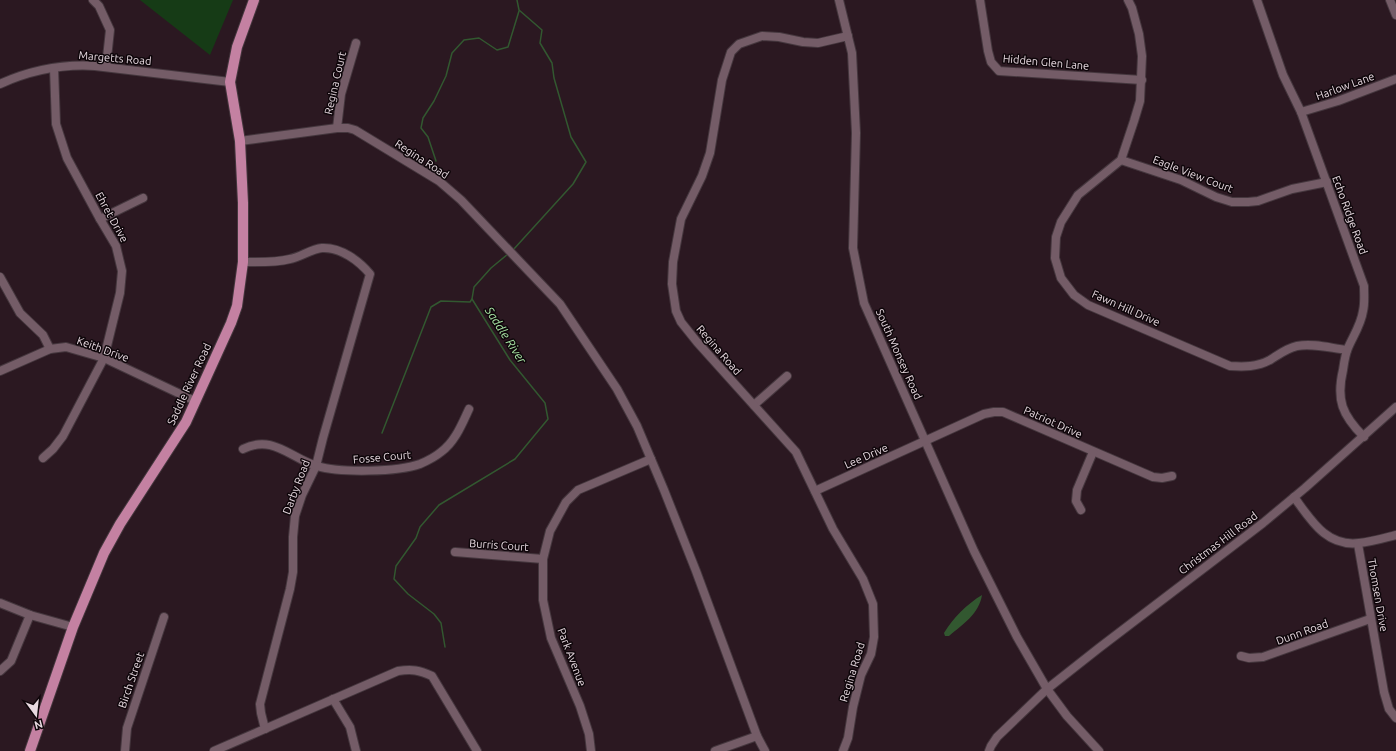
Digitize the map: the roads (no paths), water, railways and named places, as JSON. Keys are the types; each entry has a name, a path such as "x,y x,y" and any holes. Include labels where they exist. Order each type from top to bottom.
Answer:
{"main road":[{"name":"Saddle River Road","path":"30,751 73,627 104,553 120,524 186,422 231,323 237,306 243,262 243,203 240,141 230,82 237,47 254,0"}],"street":[{"path":"93,0 99,6 110,30 106,67"},
{"name":"South Monsey Road","path":"839,0 852,53 856,133 853,248 864,303 991,585 1027,656 1047,689 1067,716 1099,751"},
{"name":"Hidden Glen Lane","path":"980,0 988,51 991,62 999,71 1142,80"},
{"name":"Fawn Hill Drive","path":"1128,0 1132,8 1139,34 1142,56 1140,101 1121,160 1078,195 1061,222 1056,237 1055,258 1061,278 1074,295 1088,305 1230,366 1245,367 1256,365 1268,361 1296,346 1311,344 1347,350"},
{"name":"Echo Ridge Road","path":"1257,0 1283,75 1301,112 1364,286 1364,310 1360,323 1347,350 1340,398 1344,410 1353,426 1364,437"},
{"path":"1390,0 1396,15"},
{"name":"Regina Road","path":"843,751 848,738 853,707 861,675 871,654 875,617 873,604 863,579 833,529 796,452 680,322 676,311 672,284 673,262 681,219 702,176 710,153 722,80 731,52 739,44 762,36 818,43 848,36"},
{"name":"Regina Court","path":"336,128 341,94 356,43"},
{"name":"Margetts Road","path":"0,84 54,68 78,65 230,82"},
{"name":"Ehret Drive","path":"43,458 53,449 63,436 104,358 120,293 122,271 116,246 100,220 67,158 56,124 54,68"},
{"name":"Harlow Lane","path":"1301,112 1338,101 1396,78"},
{"name":"Regina Road","path":"240,141 336,128 348,128 355,130 439,181 461,200 560,304 617,389 637,426 696,571 757,736 764,751"},
{"name":"Eagle View Court","path":"1121,160 1181,180 1216,198 1232,202 1258,201 1292,189 1327,182"},
{"path":"100,220 142,198"},
{"name":"Darby Road","path":"243,262 277,262 292,259 323,248 336,250 349,255 363,265 370,274 316,466 302,495 295,516 293,537 293,572 290,589 260,704 265,729"},
{"path":"0,277 20,313 44,335 50,349"},
{"name":"Keith Drive","path":"0,371 50,349 66,347 104,358 196,401"},
{"path":"754,405 787,376"},
{"name":"Christmas Hill Road","path":"989,751 990,746 997,738 1047,689 1232,547 1306,488 1396,408"},
{"name":"Fosse Court","path":"243,449 252,444 266,444 282,449 316,466 344,470 360,471 407,468 420,464 442,452 452,442 470,409"},
{"name":"Patriot Drive","path":"926,441 984,414 1003,412 1153,477 1162,478 1172,476"},
{"name":"Lee Drive","path":"815,491 926,441"},
{"path":"1081,510 1076,501 1077,490 1093,452"},
{"name":"Park Avenue","path":"591,751 589,734 580,706 551,638 543,600 543,559 550,532 566,502 578,490 651,458"},
{"path":"1294,497 1316,526 1326,536 1336,540 1358,544 1396,534"},
{"name":"Thomsen Drive","path":"1358,544 1384,692 1389,709 1396,718"},
{"name":"Burris Court","path":"454,552 543,559"},
{"path":"0,603 30,615 73,627"},
{"path":"0,671 11,661 30,615"},
{"name":"Birch Street","path":"125,751 126,728 164,617"},
{"name":"Dunn Road","path":"1241,656 1249,658 1263,658 1370,619"},
{"path":"214,751 398,671 408,670 420,671 432,676 477,751"},
{"path":"333,699 350,727 356,751"},
{"path":"715,751 757,736"}],"waterway":[{"name":"Saddle River","path":"513,250 573,184 586,162 571,137 554,78 552,63 540,43 542,30 519,10 517,0"},
{"path":"436,161 428,137 421,128 423,118 434,101 446,76 452,53 464,40 479,38 497,50 508,47 519,11"},
{"name":"Saddle River","path":"445,647 441,623 434,614 408,594 394,579 396,566 416,538 420,527 439,505 515,459 548,419 545,403 510,360 472,299 474,287 491,268 508,254"},
{"path":"382,433 431,307 441,301 470,302 472,299"}]}
